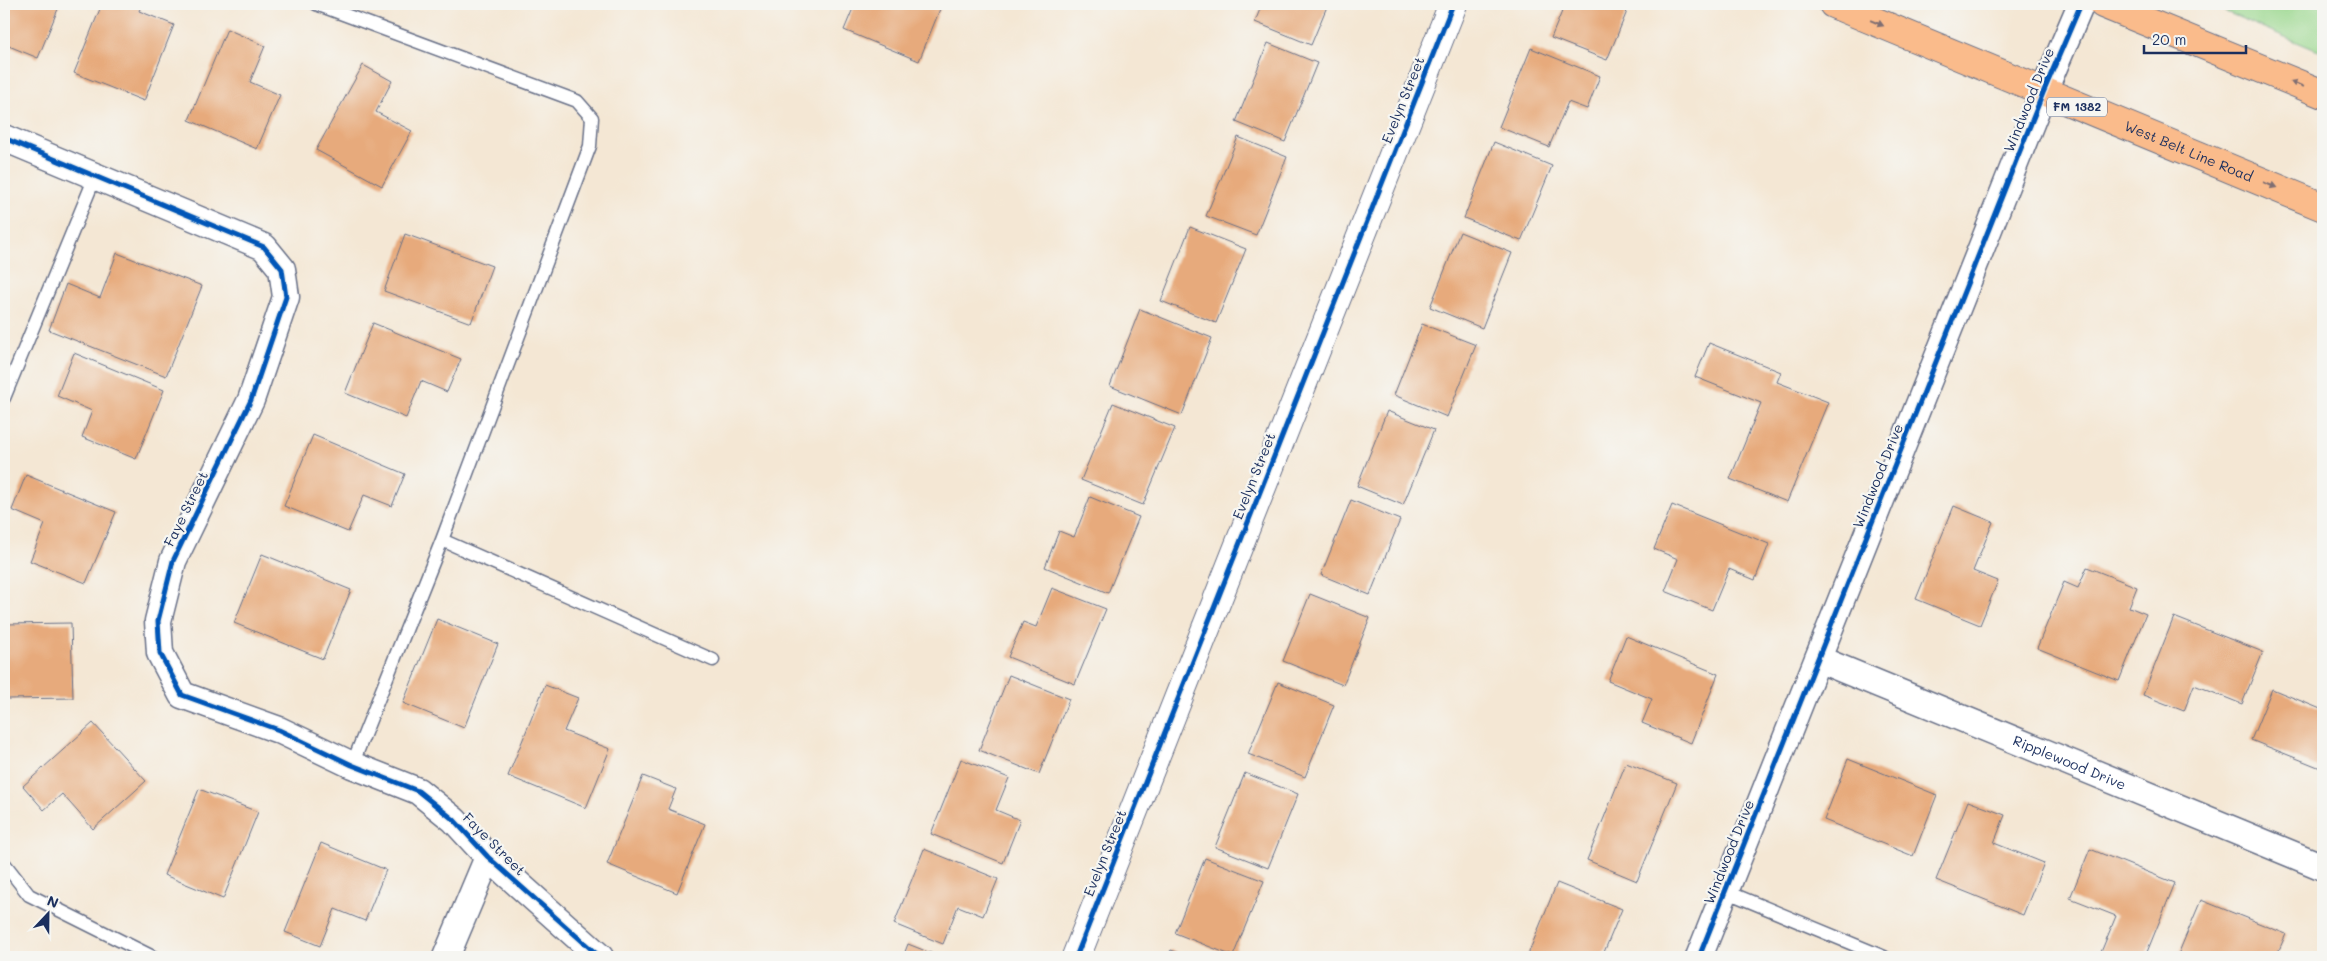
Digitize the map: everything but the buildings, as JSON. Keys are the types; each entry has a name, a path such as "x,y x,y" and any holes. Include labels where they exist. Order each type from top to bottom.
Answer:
{"main road":[{"name":"West Belt Line Road","path":"1832,4 2043,93 2323,207"},
{"path":"2102,4 2323,94"}],"street":[{"name":"Evelyn Street","path":"1076,957 1453,4"},
{"name":"Windwood Drive","path":"1699,957 2043,93 2081,4"},
{"name":"Faye Street","path":"4,138 264,247 282,269 286,297 251,400 173,561 158,621 160,652 182,695 280,730 352,765 418,791 454,820 488,857 600,957"},
{"name":"Ripplewood Drive","path":"1818,659 2323,867"},
{"path":"446,957 488,857"}],"lane":[{"path":"316,4 577,101 592,118 590,146 442,540 352,765"},
{"path":"4,398 95,176"},
{"path":"442,540 713,660"},
{"path":"4,863 29,895 152,957"},
{"path":"1725,891 1884,957"}],"green space":[{"path":"2207,4 2323,4 2323,53"}],"cycle path":[{"path":"1076,957 1453,4"},
{"path":"1699,957 2043,93 2081,4"},
{"path":"4,138 264,247 282,269 286,297 251,400 173,561 158,621 160,653 182,695 279,730 352,765 418,791 454,820 488,857 600,957"}]}
